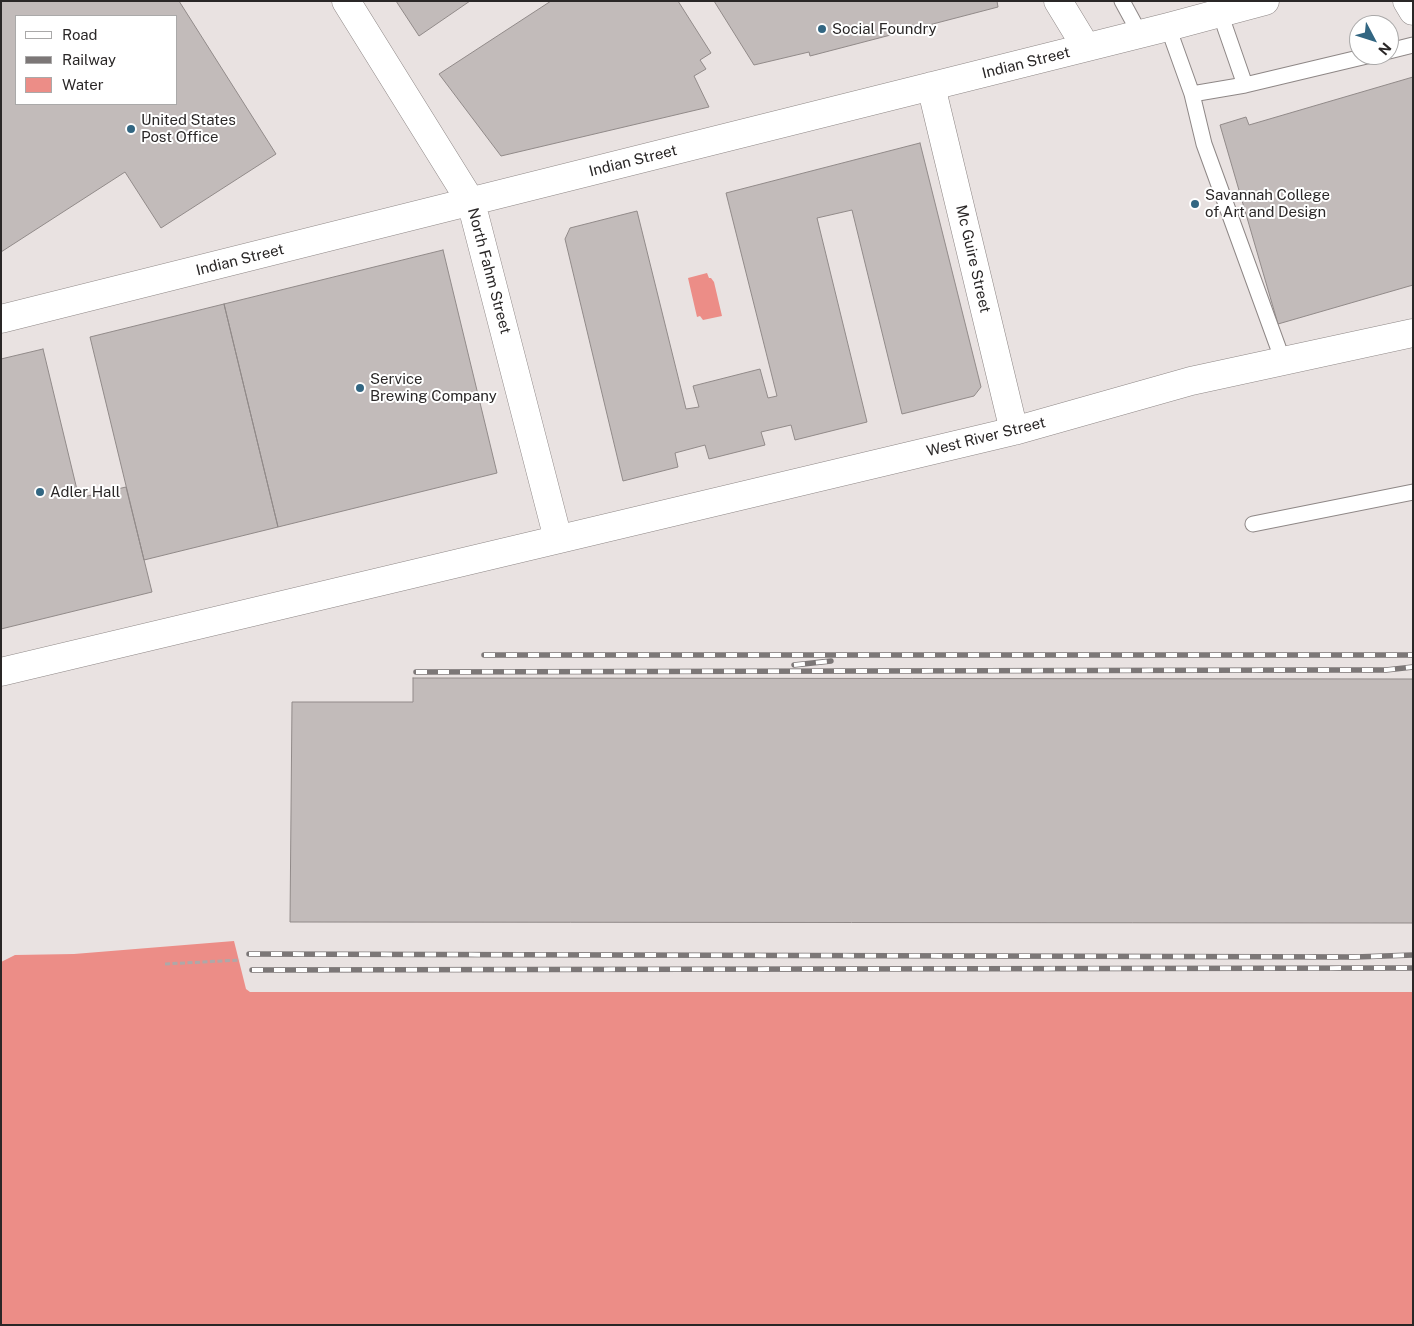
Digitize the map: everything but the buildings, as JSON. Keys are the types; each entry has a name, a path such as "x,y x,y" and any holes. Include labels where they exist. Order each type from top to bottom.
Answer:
{"street":[{"name":"North Fahm Street","path":"346,1 471,202 558,539"},
{"path":"1058,1 1086,48"},
{"name":"Indian Street","path":"1,320 1086,48 1265,1"},
{"path":"1408,1 1413,11"},
{"name":"Mc Guire Street","path":"931,86 1014,431"},
{"name":"West River Street","path":"1,672 1014,431 1191,381 1413,333"}],"lane":[{"path":"1122,1 1140,34"},
{"path":"1220,13 1245,85"},
{"path":"1168,27 1192,94 1204,144 1283,361"},
{"path":"1399,48 1413,45"},
{"path":"1192,94 1245,85 1349,60"},
{"path":"1252,524 1413,492"}],"path":[{"path":"165,964 240,960"}],"water":[{"path":"707,273 714,282 722,316 703,320 700,316 697,317 688,278"},
{"path":"234,941 246,989 250,992 1413,992 1413,1325 1,1325 1,962 15,955 74,954"}],"railway":[{"path":"484,655 1413,655"},
{"path":"794,665 831,661"},
{"path":"416,672 1386,670 1413,667"},
{"path":"249,954 1355,957 1413,955"},
{"path":"252,970 1413,968"}],"place":[{"name":"Social Foundry","path":"822,29"},
{"name":"United States Post Office","path":"131,129"},
{"name":"Savannah College of Art and Design","path":"1195,204"},
{"name":"Service Brewing Company","path":"360,388"},
{"name":"Adler Hall","path":"40,492"}]}
